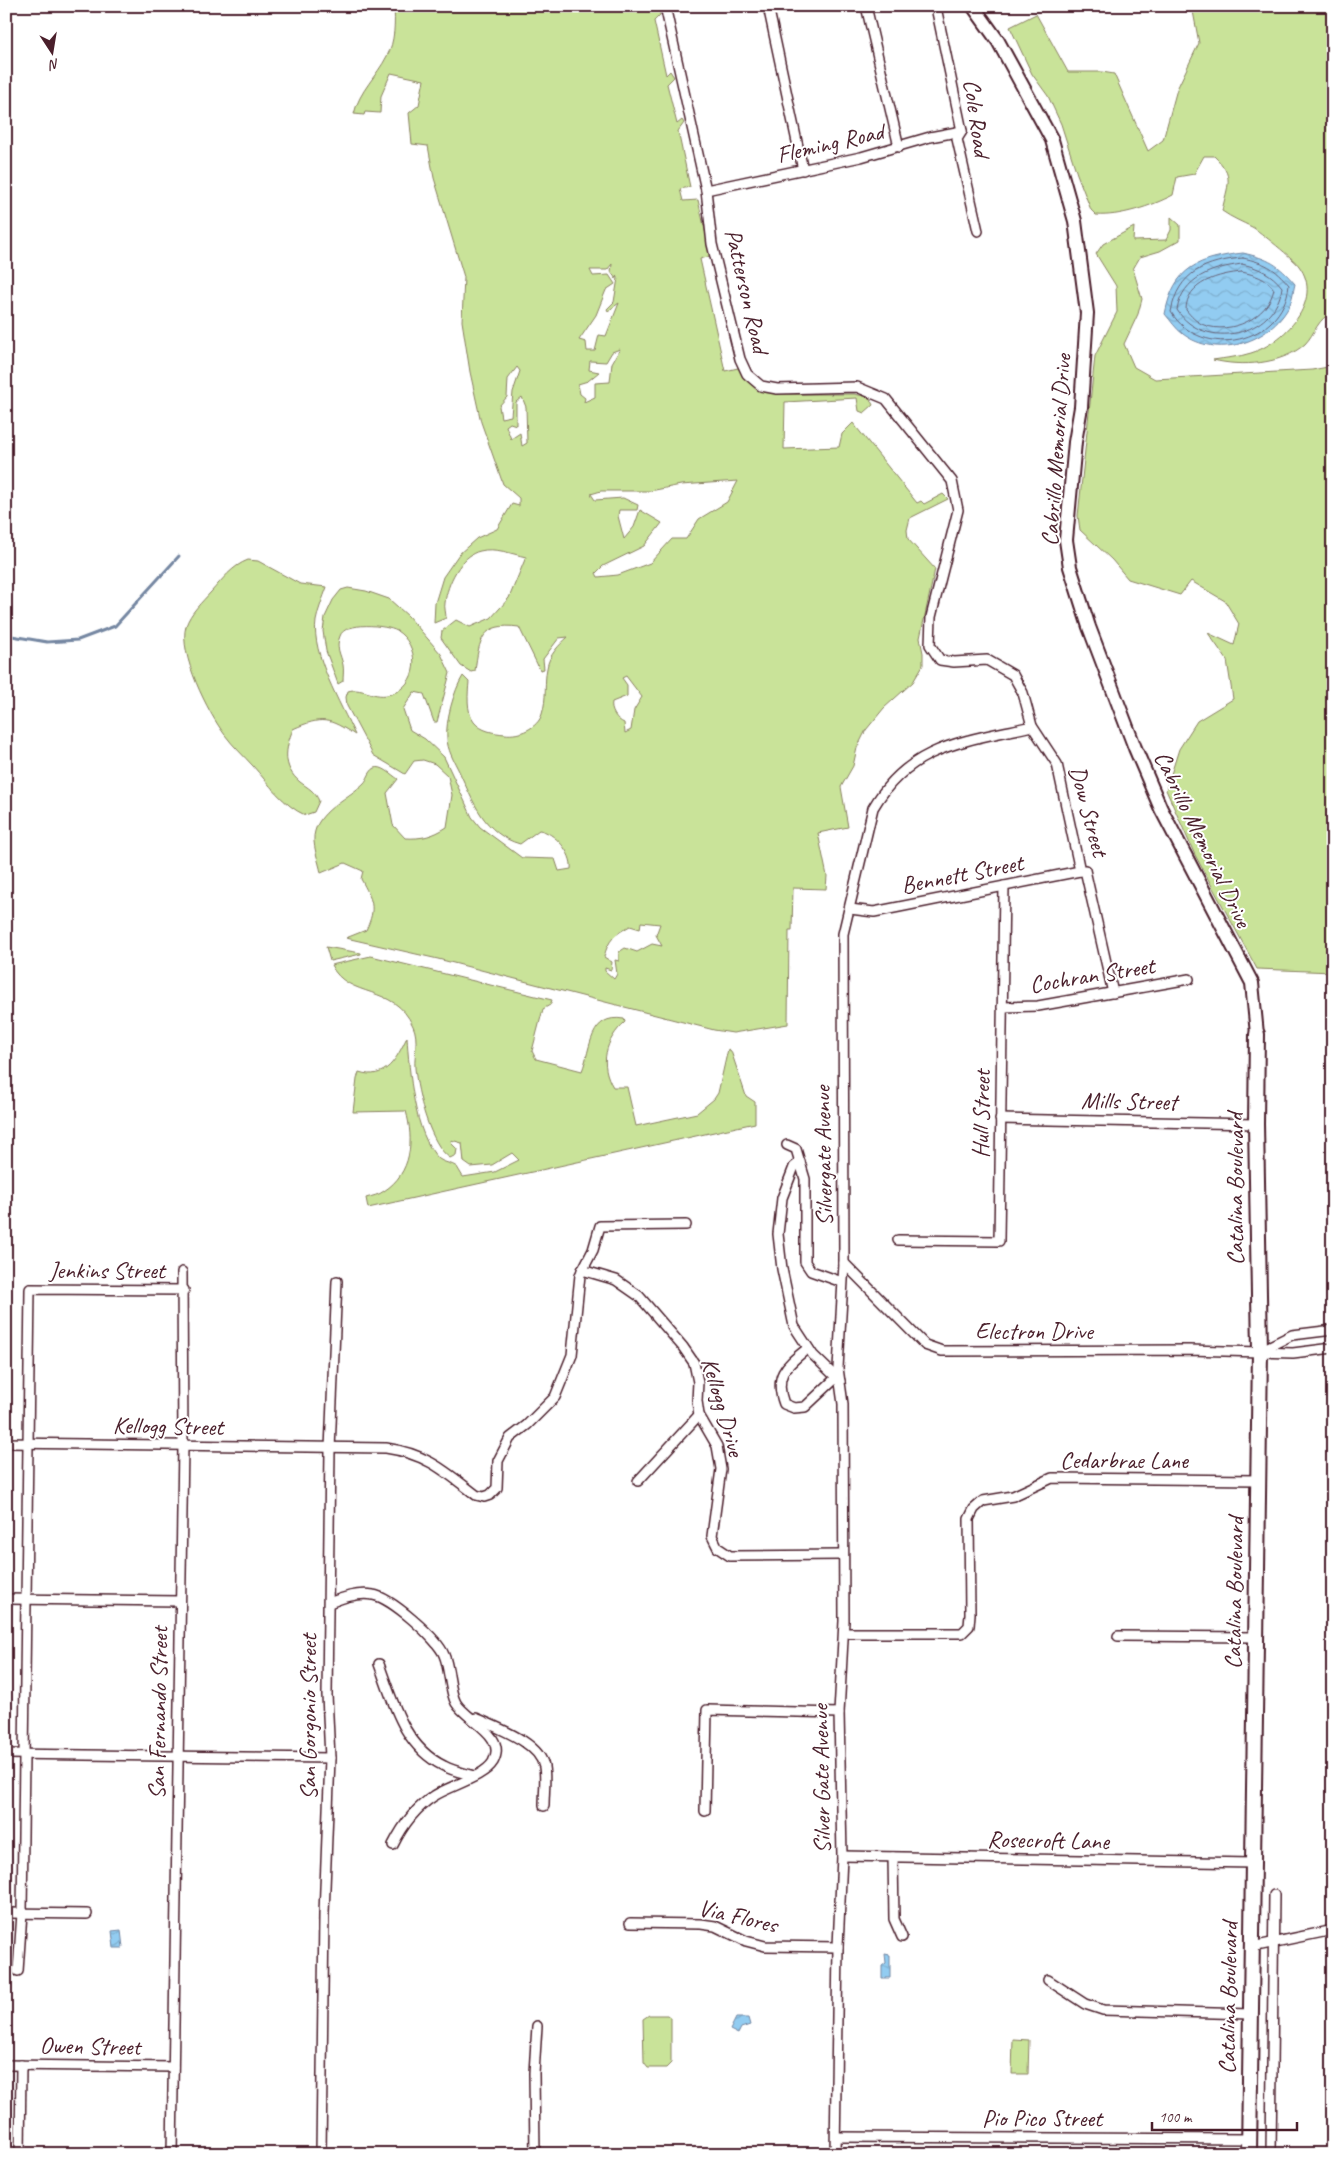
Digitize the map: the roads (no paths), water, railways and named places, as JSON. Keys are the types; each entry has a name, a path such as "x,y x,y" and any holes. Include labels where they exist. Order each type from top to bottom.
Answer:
{"main road":[{"name":"Cabrillo Memorial Drive","path":"973,6 998,41 1052,140 1075,221 1087,313 1081,406 1075,442 1066,540 1070,567 1088,627 1161,809 1252,983 1257,1034"},
{"name":"Catalina Boulevard","path":"1249,2154 1260,1351 1256,1124 1257,1034"}],"street":[{"name":"Patterson Road","path":"665,6 706,190 712,244 740,359 747,374 761,386 776,390 857,387 886,399 952,481 958,510 931,617 930,645 940,660 954,662 987,660"},
{"path":"768,6 803,170"},
{"path":"866,6 899,147"},
{"name":"Cole Road","path":"937,12 962,131 957,139 978,230"},
{"name":"Fleming Road","path":"706,190 803,170 899,147 930,137 962,131"},
{"name":"Dow Street","path":"987,660 1013,675 1024,693 1032,726 1056,764 1080,871 1085,870 1113,993"},
{"path":"850,909 873,808 883,791 917,760 944,746 1032,726"},
{"name":"Bennett Street","path":"850,909 874,912 1080,871"},
{"name":"Hull Street","path":"898,1240 999,1241 1004,886"},
{"name":"Silvergate Avenue","path":"843,1404 838,1368 844,1262 843,934 850,909"},
{"name":"Cochran Street","path":"1002,1008 1038,1006 1189,979"},
{"name":"Mills Street","path":"1000,1119 1256,1124"},
{"path":"787,1145 796,1149 805,1180 805,1262 811,1271 842,1282"},
{"path":"800,1162 794,1166 782,1198 778,1234 782,1269 794,1326 813,1355 839,1379 805,1407 794,1408 784,1404 780,1380 786,1365 808,1348"},
{"path":"330,1449 386,1448 408,1452 436,1464 476,1495 484,1497 490,1495 497,1488 498,1461 510,1438 527,1425 555,1396 572,1355 582,1270 593,1250 600,1226 686,1225"},
{"name":"Electron Drive","path":"844,1262 925,1345 942,1351 1260,1351 1293,1353 1333,1348"},
{"name":"Kellogg Drive","path":"582,1270 616,1280 639,1296 683,1347 694,1363 698,1382 697,1400 699,1415 717,1446 722,1469 712,1536 718,1548 730,1556 842,1555"},
{"name":"San Fernando Street","path":"172,2154 183,1446 184,1290 182,1272"},
{"name":"San Gorgonio Street","path":"321,2154 324,1914 330,1758 327,1695 330,1449 337,1281"},
{"name":"Jenkins Street","path":"27,1444 30,1289 184,1290"},
{"name":"Electron Drive","path":"1260,1351 1292,1335 1333,1330"},
{"name":"Silver Gate Avenue","path":"835,2154 838,1948 842,1856 839,1713 844,1633 842,1555 843,1404"},
{"path":"638,1481 699,1415"},
{"name":"Kellogg Street","path":"6,1443 330,1449"},
{"path":"18,1971 22,1913 27,1444"},
{"name":"Cedarbrae Lane","path":"844,1633 962,1633 969,1626 970,1614 968,1519 974,1509 983,1501 1013,1496 1052,1478 1258,1480"},
{"path":"329,1603 343,1597 371,1594 383,1597 423,1629 440,1645 445,1656 455,1702 493,1739 496,1750 493,1762 484,1772 434,1796 420,1807 404,1824 393,1845"},
{"path":"6,1599 180,1601"},
{"path":"1118,1636 1256,1637"},
{"path":"379,1664 400,1720 412,1739 426,1754 444,1766 474,1776"},
{"path":"705,1811 707,1710 839,1713"},
{"path":"467,1714 508,1733 538,1751 544,1766 544,1806"},
{"path":"6,1754 178,1758 330,1758"},
{"name":"Rosecroft Lane","path":"842,1856 1253,1863"},
{"path":"893,1857 894,1919 902,1937"},
{"name":"Catalina Boulevard","path":"1271,2154 1274,1895"},
{"path":"6,1913 87,1914"},
{"name":"Via Flores","path":"630,1924 701,1924 715,1926 746,1941 765,1946 838,1948"},
{"path":"1252,1947 1333,1930"},
{"path":"1048,1980 1086,2004 1103,2010 1251,2014"},
{"path":"535,2154 534,2073 537,2026"},
{"name":"Owen Street","path":"6,2065 174,2068"},
{"path":"20,2154 21,2066"},
{"name":"Pio Pico Street","path":"836,2137 1249,2139"}],"water":[{"path":"1243,253 1272,263 1295,284 1287,310 1278,322 1267,331 1254,339 1240,344 1210,345 1196,342 1183,334 1165,314 1169,298 1182,275 1201,262"},
{"path":"121,1930 123,1948 114,1948 112,1931"},
{"path":"885,1954 890,1955 890,1978 882,1978 882,1966 886,1963"},
{"path":"736,2018 748,2018 750,2025 741,2028 738,2034 730,2030"}],"waterway":[{"path":"6,635 47,642 78,640 115,626 179,556"}]}
